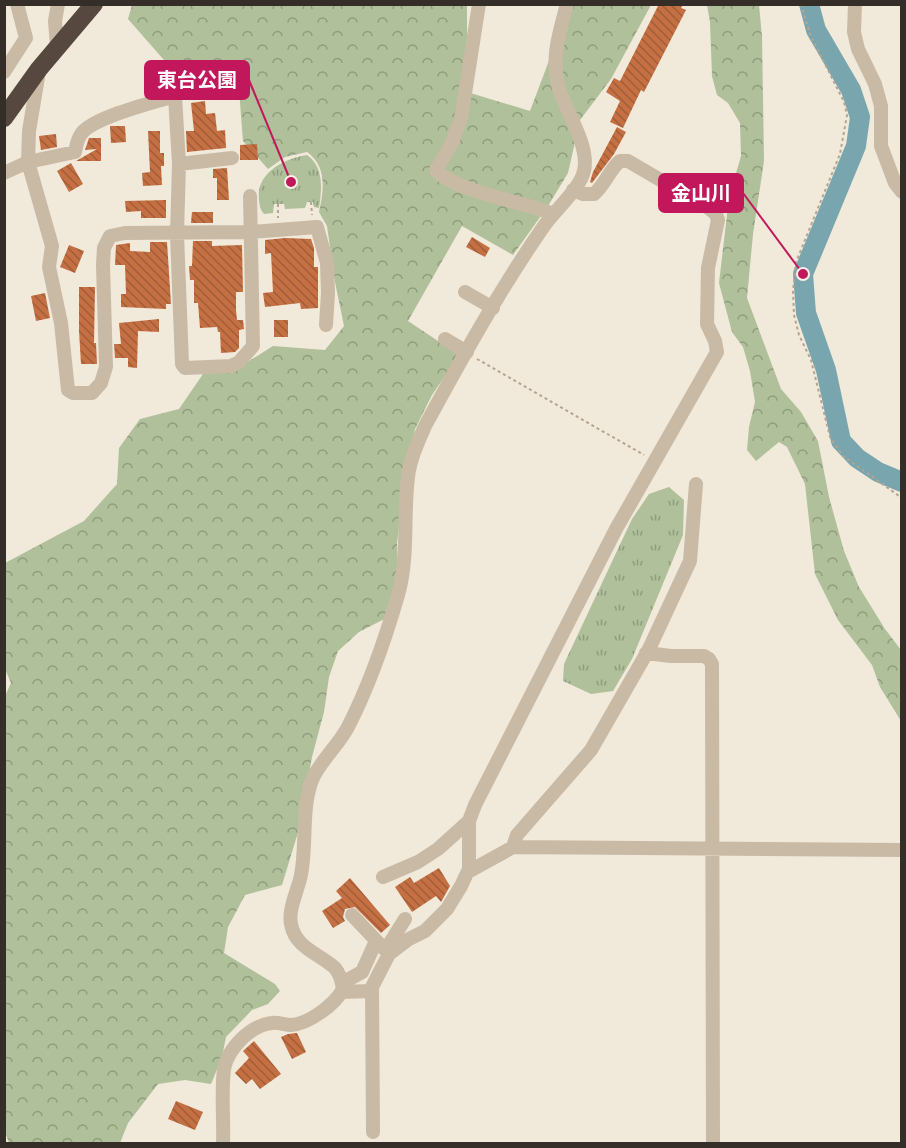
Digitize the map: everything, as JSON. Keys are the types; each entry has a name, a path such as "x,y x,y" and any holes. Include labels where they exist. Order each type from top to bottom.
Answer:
{"highway":[{"path":"4,118 57,46 94,4"}],"street":[{"path":"4,72 26,38 17,4"},
{"path":"57,46 55,21 58,4"},
{"path":"479,4 461,119 451,145 436,170 443,177 466,186 553,214"},
{"path":"342,987 336,969 310,952 296,935 291,924 306,848 309,793 318,769 340,741 355,713 381,648 402,580 408,478 425,426 523,258 583,176 585,155 563,101 555,63 556,42 567,4"},
{"path":"855,4 854,32 858,49 875,84 880,106 881,146 895,183 902,192"},
{"path":"39,69 29,131 28,162 52,246 49,267 52,290 61,322 68,390 73,393 92,393 101,383 106,367 103,265 104,248 110,236 125,233 251,232 316,227 327,263 326,325"},
{"path":"4,173 28,162 75,152 81,133 90,126 124,111 175,96 179,164 177,234 182,364 185,368 231,366 239,362 253,346 250,196"},
{"path":"179,164 232,158"},
{"path":"383,878 438,849 469,821 616,529 717,352 715,341 707,324 708,268 718,220 716,214 627,161 620,160 616,164 607,180 594,194 584,194 573,190"},
{"path":"465,292 493,308"},
{"path":"445,339 467,352"},
{"path":"513,847 517,835 591,750 646,653 690,561 696,484"},
{"path":"646,653 704,656 712,664 713,1143"},
{"path":"388,954 425,931 447,909 468,872 469,821"},
{"path":"468,872 513,847 902,850"},
{"path":"352,915 388,954"},
{"path":"373,1132 372,991 388,954 390,943 405,919"},
{"path":"224,1143 224,1068 240,1039 272,1023 291,1025 307,1020 332,1005 342,987 362,972 376,941"},
{"path":"342,987 372,991"}],"path":[{"path":"801,4 810,34 844,102 847,115 840,154 796,262 793,291 794,315 799,335 811,360 830,437 843,456 902,498"},
{"path":"467,352 654,461"}],"green space":[{"path":"132,5 467,5 467,92 530,111 570,5 651,5 611,79 580,120 568,173 513,255 462,226 408,321 459,355 432,395 415,429 406,472 397,543 398,572 394,614 359,632 338,651 329,677 324,712 312,757 299,829 282,885 245,895 228,927 224,953 275,984 280,991 268,1004 252,1010 226,1037 222,1057 211,1084 185,1080 158,1084 128,1123 120,1143 9,1143 5,1132 4,698 11,683 5,669 5,563 84,521 117,484 119,448 140,419 179,409 203,374 233,371 273,346 325,350 344,326 327,226 319,212 323,187 318,164 307,152 285,157 268,169 243,141 239,90 171,68 128,19"},
{"path":"707,5 759,5 762,37 764,161 753,234 747,298 781,389 801,412 818,441 829,497 844,551 859,587 901,650 901,721 880,687 872,665 838,620 815,574 805,484 787,447 779,442 756,461 747,450 749,427 755,402 750,371 743,347 732,332 719,283 729,198 741,156 740,123 728,103 717,95 712,76"},
{"path":"307,155 313,160 319,172 321,186 319,208 314,207 313,202 307,202 305,208 285,209 284,204 274,204 273,213 264,214 260,206 259,190 267,175 280,164"},
{"path":"669,487 684,500 683,535 632,659 613,691 591,694 563,681 564,664 632,519 649,494"}],"building":[{"path":"659,4 683,4 681,8 686,10 644,92 641,90 623,128 610,122 620,101 606,92 614,78 620,81"},
{"path":"205,101 206,114 215,113 217,131 225,130 226,148 187,152 186,131 194,131 191,103"},
{"path":"110,126 125,126 126,142 111,143"},
{"path":"617,127 626,132 614,154 592,183 590,182 593,172"},
{"path":"148,131 160,131 160,153 164,153 164,166 161,166 162,185 143,186 142,173 150,172"},
{"path":"56,134 57,147 41,150 39,136"},
{"path":"89,138 101,138 101,161 76,161 97,149 85,150"},
{"path":"257,144 258,160 240,160 240,145"},
{"path":"71,163 83,184 69,192 57,171"},
{"path":"227,168 229,200 217,200 217,178 213,178 213,169"},
{"path":"166,200 166,218 141,218 141,211 126,212 125,201"},
{"path":"192,212 213,212 213,223 191,223"},
{"path":"472,237 490,248 485,257 466,247"},
{"path":"311,239 314,248 314,267 318,267 318,308 301,309 300,303 265,307 263,293 273,292 271,253 265,254 265,240"},
{"path":"193,241 212,241 212,246 242,245 243,292 236,292 236,310 237,320 243,320 244,329 239,330 239,348 235,352 221,353 220,332 217,327 200,328 198,303 194,303 194,280 190,280 189,266 192,266"},
{"path":"150,242 167,242 171,304 166,304 166,309 121,307 121,294 126,294 125,265 115,265 116,245 130,243 130,251 150,252"},
{"path":"69,245 84,251 75,273 60,267"},
{"path":"79,287 95,287 94,343 96,343 97,364 81,364"},
{"path":"45,293 50,318 36,321 31,296"},
{"path":"159,319 159,332 138,331 137,368 128,367 128,358 115,358 114,344 121,344 119,323"},
{"path":"274,320 288,320 288,337 274,337"},
{"path":"439,868 450,886 441,902 436,896 412,912 395,887 410,877 414,883"},
{"path":"350,878 390,925 381,933 355,907 345,909 343,917 345,921 333,928 322,911 342,898 336,891"},
{"path":"297,1033 306,1052 292,1059 281,1037"},
{"path":"254,1041 281,1074 260,1089 252,1079 246,1084 235,1073 249,1058 243,1051"},
{"path":"176,1101 203,1112 195,1130 168,1119"}],"waterway":[{"path":"809,4 816,30 851,90 860,117 856,146 803,274 806,313 826,370 841,441 857,458 878,472 902,482"}],"place":[{"name":"東台公園","path":"291,182"},
{"name":"金山川","path":"803,274"}]}
